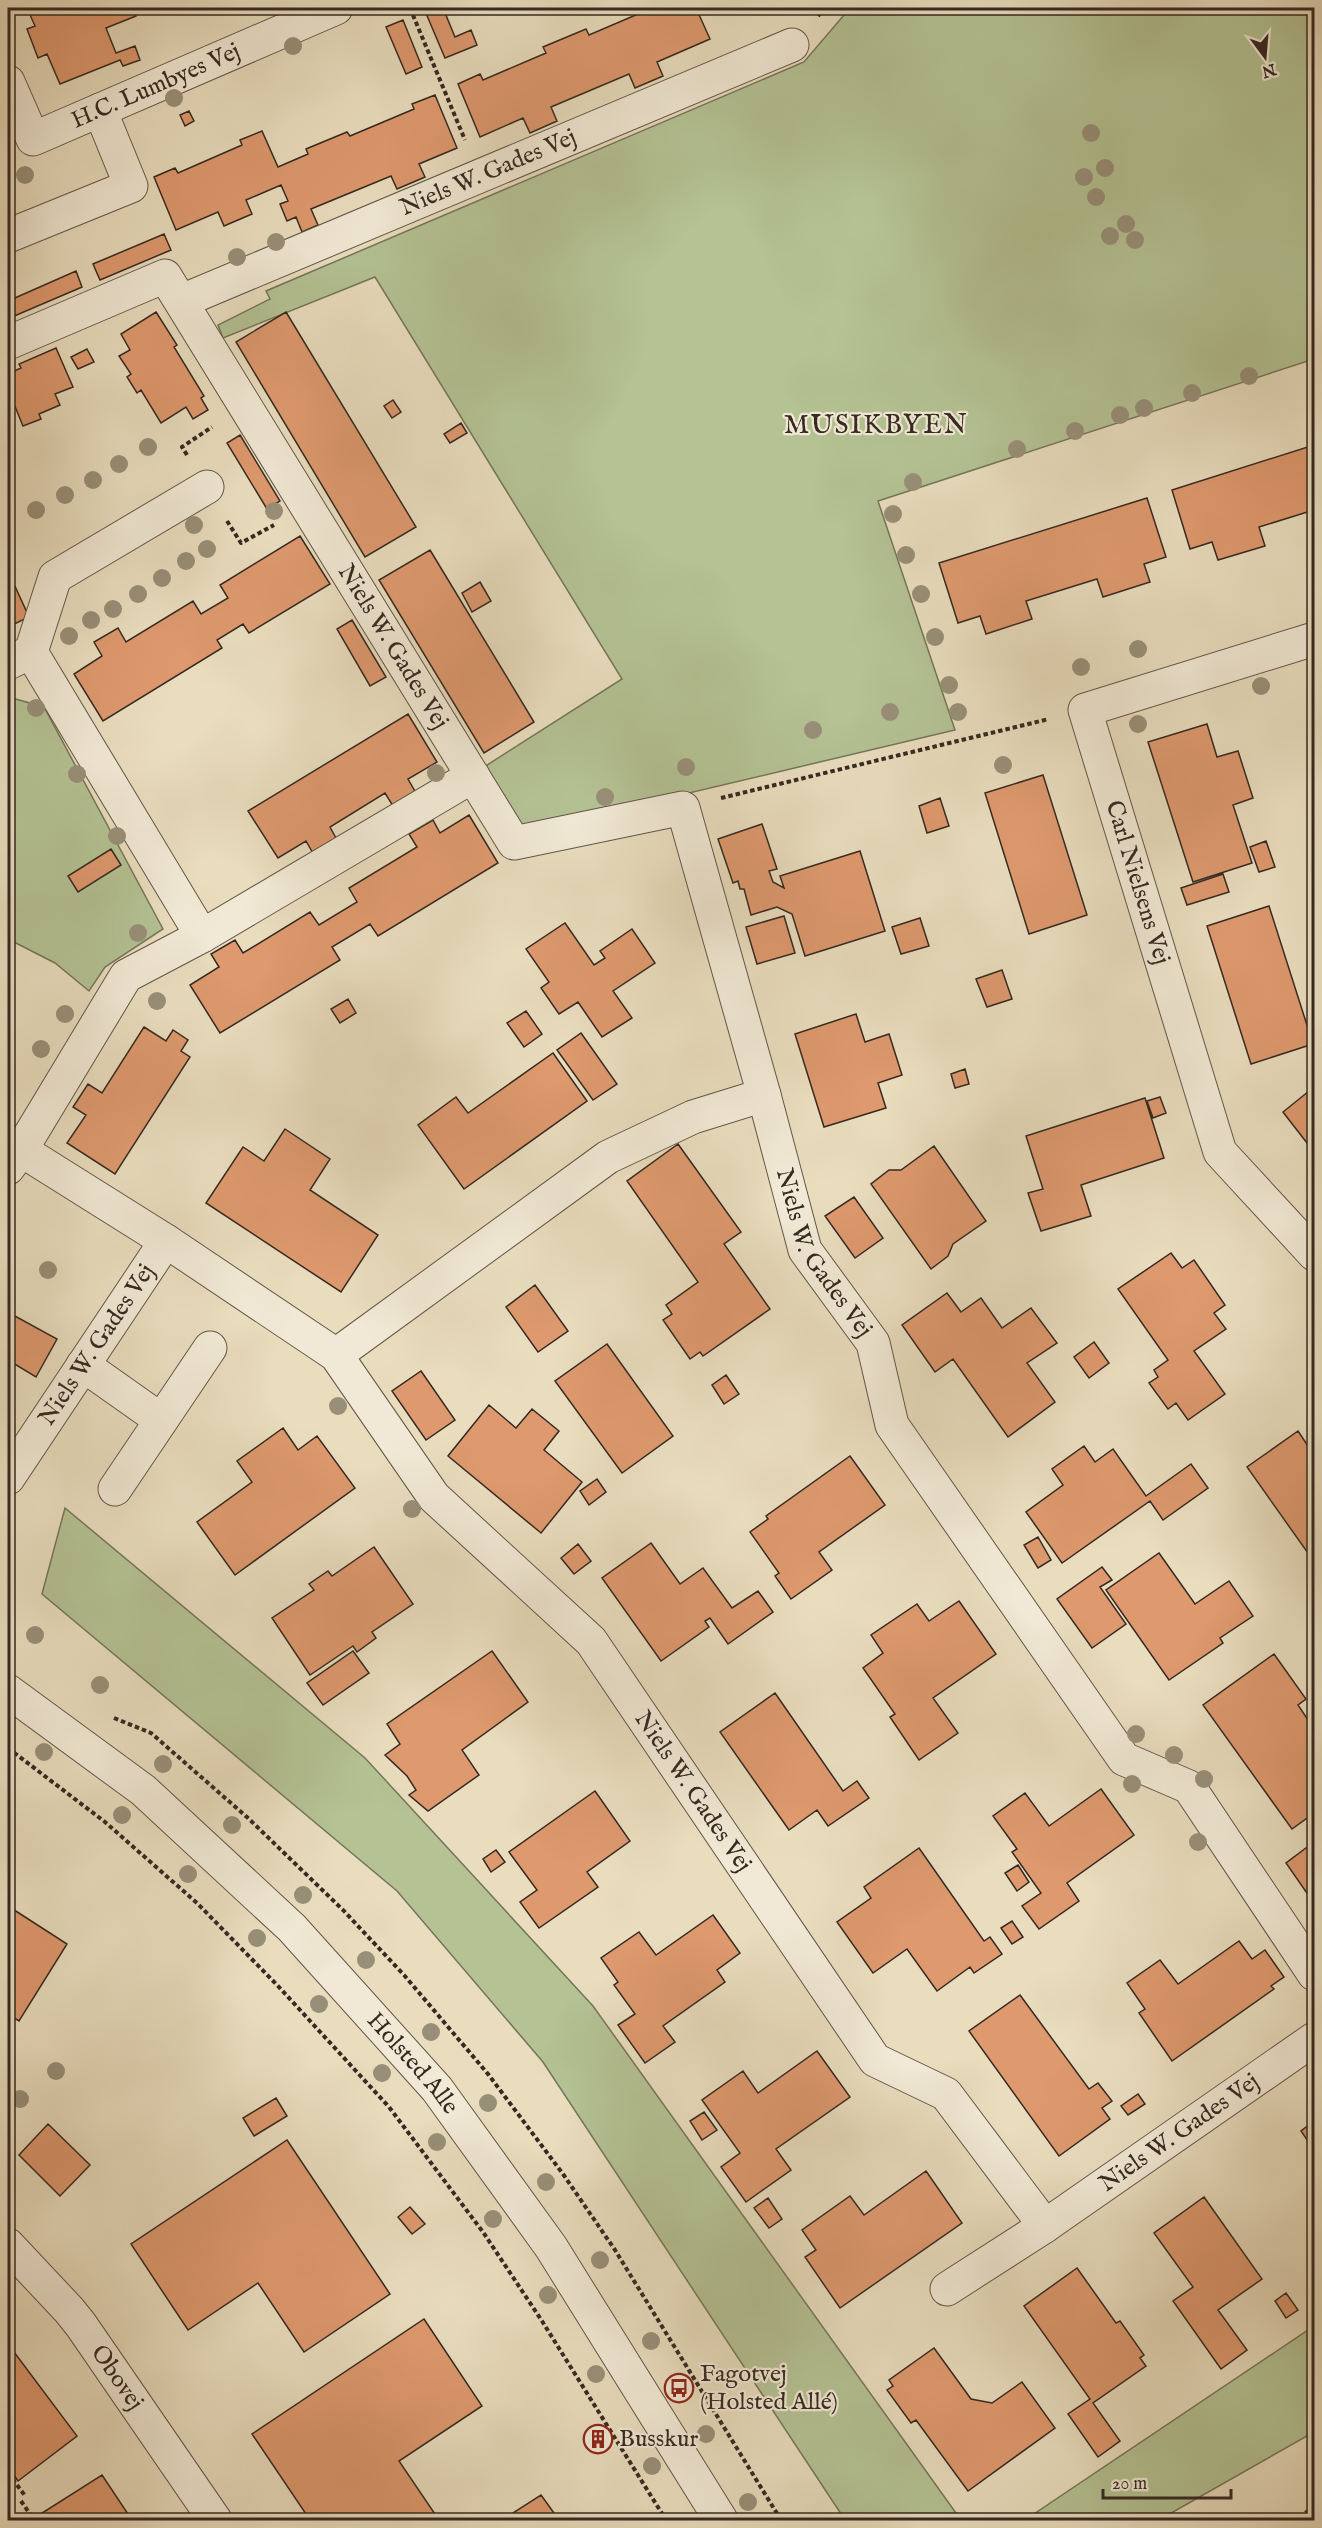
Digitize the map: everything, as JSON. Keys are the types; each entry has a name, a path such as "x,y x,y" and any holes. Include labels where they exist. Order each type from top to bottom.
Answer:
{"street":[{"name":"H.C. Lumbyes Vej","path":"8,82 33,139 336,8"},
{"name":"Niels W. Gades Vej","path":"182,301 792,45"},
{"path":"8,236 131,186 100,110"},
{"name":"Niels W. Gades Vej","path":"8,343 165,276 514,843 683,807 805,1250 873,1343 892,1425 1124,1759 1189,1787 1314,1974"},
{"path":"202,936 19,657 55,577 207,487"},
{"path":"1085,710 1314,639"},
{"name":"Carl Nielsens Vej","path":"1085,710 1220,1152 1314,1254"},
{"name":"Niels W. Gades Vej","path":"473,776 202,936 126,976 14,1159 166,1241 336,1355 434,1497 591,1641 875,2060 946,2094 1045,2226"},
{"path":"336,1355 608,1157 693,1117 764,1095"},
{"name":"Niels W. Gades Vej","path":"8,1478 166,1241"},
{"path":"115,1489 210,1348"},
{"path":"83,1365 161,1420"},
{"name":"Holsted Alle","path":"8,1690 143,1790 283,1920 437,2089 551,2247 721,2520"},
{"name":"Niels W. Gades Vej","path":"947,2289 1045,2226 1314,2039"},
{"name":"Obovej","path":"8,2246 81,2325 215,2520"}],"path":[{"path":"410,8 481,176"},
{"path":"683,807 1085,710"},
{"path":"8,1748 105,1822 197,1903 278,1986 389,2107 483,2232 542,2321 666,2520"},
{"path":"8,2473 26,2497"},
{"path":"21,2501 34,2520"},
{"path":"1293,2520 1314,2508"}],"green space":[{"path":"850,8 1314,8 1314,359 878,501 955,730 524,832 484,767 622,679 375,277 223,338 218,325 270,299 266,291 804,62"},
{"path":"12,698 44,707 163,929 105,967 89,991 55,963 8,939 8,700"},
{"path":"65,1508 365,1758 593,2006 961,2520 845,2520 543,2062 397,1891 42,1594"},
{"path":"1314,2326 1314,2432 1159,2520 1025,2520"}],"building":[{"path":"27,8 133,8 136,16 106,28 116,53 135,46 140,60 123,66 120,60 60,84 47,54 38,58 27,29 35,26"},
{"path":"443,8 455,37 471,30 477,45 445,58 425,11"},
{"path":"652,8 696,8 710,39 657,62 663,76 635,88 629,74 551,107 557,121 530,133 523,118 480,137 458,84 480,74 483,80 546,53 543,47 586,29 589,35"},
{"path":"403,20 422,67 406,74 386,27"},
{"path":"435,95 457,148 419,164 425,177 397,189 391,176 311,209 318,225 302,232 296,217 287,221 280,204 288,201 281,185 246,200 252,214 224,226 218,212 176,230 154,177 175,168 178,173 242,145 240,140 262,131 278,167 308,154 306,149 347,132 350,136 414,109 412,104"},
{"path":"189,111 194,121 185,126 180,115"},
{"path":"164,234 171,250 100,280 93,264"},
{"path":"76,271 82,287 12,317 8,301"},
{"path":"156,312 177,345 174,347 204,396 201,398 208,410 193,419 186,407 161,423 141,390 137,393 127,377 131,374 119,356 130,350 121,334"},
{"path":"286,312 416,527 365,557 236,342"},
{"path":"56,348 73,387 55,394 60,405 39,414 41,419 23,426 14,404 8,407 8,374 21,368 19,364"},
{"path":"87,349 94,362 78,369 71,357"},
{"path":"393,400 401,412 392,418 384,406"},
{"path":"461,423 467,433 450,443 444,434"},
{"path":"240,435 280,501 267,509 227,443"},
{"path":"1314,445 1314,510 1259,527 1265,546 1218,560 1212,542 1190,549 1172,490"},
{"path":"1147,498 1166,557 1144,564 1150,582 1103,597 1097,579 1026,601 1032,619 986,634 980,616 958,623 939,563"},
{"path":"300,536 330,584 249,633 243,624 217,640 222,648 103,721 74,674 102,656 94,642 118,628 126,642 193,601 201,614 228,598 220,585"},
{"path":"430,550 534,722 484,753 379,580"},
{"path":"8,571 29,617 8,627"},
{"path":"480,582 491,601 472,612 462,593"},
{"path":"352,620 386,677 370,686 337,629"},
{"path":"408,714 437,762 408,779 416,793 393,806 385,793 330,827 337,840 314,855 306,841 278,858 248,811"},
{"path":"1207,724 1217,757 1238,751 1253,798 1233,805 1252,863 1193,882 1148,742"},
{"path":"1043,775 1087,915 1029,934 985,793"},
{"path":"940,798 949,826 927,833 919,806"},
{"path":"469,815 498,863 378,936 370,924 332,947 340,960 220,1033 190,985 219,967 211,954 235,940 243,953 310,912 319,925 357,902 349,888 417,847 409,834 433,820 440,833"},
{"path":"762,824 777,869 769,871 773,882 784,888 780,876 860,851 885,931 805,956 792,914 777,907 751,915 744,889 740,889 738,881 733,883 718,839"},
{"path":"1266,841 1275,867 1259,872 1250,847"},
{"path":"111,849 121,865 78,892 68,876"},
{"path":"1223,874 1229,892 1187,905 1181,888"},
{"path":"1269,906 1313,1044 1251,1064 1207,926"},
{"path":"784,916 795,953 757,964 746,927"},
{"path":"920,918 929,946 901,954 892,927"},
{"path":"565,923 594,965 605,958 600,951 632,929 655,963 613,991 632,1018 602,1037 578,1002 559,1014 541,988 549,982 526,949"},
{"path":"1002,970 1012,999 987,1007 976,979"},
{"path":"348,999 356,1013 340,1023 331,1009"},
{"path":"526,1011 542,1034 524,1047 507,1023"},
{"path":"856,1014 865,1042 889,1034 902,1075 878,1083 886,1108 824,1127 795,1034"},
{"path":"144,1027 166,1041 173,1030 188,1040 181,1051 190,1057 115,1174 67,1143 86,1115 73,1107 88,1084 102,1093"},
{"path":"581,1033 617,1084 593,1100 557,1050"},
{"path":"553,1053 587,1101 464,1189 418,1125 456,1097 468,1113"},
{"path":"965,1069 969,1084 955,1088 951,1074"},
{"path":"1314,1087 1314,1152 1283,1112"},
{"path":"1160,1097 1166,1113 1153,1118 1147,1101"},
{"path":"1145,1098 1164,1158 1081,1185 1091,1216 1041,1231 1028,1193 1043,1189 1026,1136"},
{"path":"285,1129 330,1159 310,1190 378,1235 341,1292 206,1203 243,1147 264,1161"},
{"path":"678,1144 741,1232 724,1244 770,1309 703,1356 700,1352 690,1359 663,1320 672,1314 666,1305 698,1282 627,1181"},
{"path":"934,1146 986,1221 953,1244 948,1256 931,1269 871,1184 889,1170 901,1170"},
{"path":"854,1197 883,1238 855,1258 825,1216"},
{"path":"1171,1253 1182,1268 1194,1260 1225,1305 1214,1313 1226,1329 1194,1351 1225,1394 1188,1420 1176,1403 1168,1409 1149,1383 1158,1377 1154,1370 1168,1360 1118,1289"},
{"path":"535,1285 568,1331 538,1352 506,1307"},
{"path":"947,1293 961,1312 981,1298 1002,1328 1031,1308 1057,1343 1027,1363 1055,1402 1008,1437 953,1359 935,1372 902,1325"},
{"path":"13,1315 57,1339 36,1377 8,1360 8,1317 11,1319"},
{"path":"1094,1342 1109,1363 1089,1378 1074,1357"},
{"path":"607,1344 673,1436 622,1473 555,1381"},
{"path":"421,1371 455,1420 426,1440 392,1391"},
{"path":"726,1375 739,1394 724,1404 712,1385"},
{"path":"489,1405 516,1428 532,1409 559,1431 544,1450 582,1482 541,1533 448,1456"},
{"path":"283,1428 298,1450 317,1436 355,1488 235,1575 197,1522 252,1482 237,1461"},
{"path":"1298,1431 1314,1455 1314,1553 1310,1556 1247,1467"},
{"path":"1084,1446 1095,1462 1113,1449 1146,1496 1191,1464 1208,1488 1163,1520 1150,1501 1062,1563 1026,1512 1063,1485 1052,1469"},
{"path":"850,1456 885,1505 819,1552 832,1570 791,1599 775,1576 779,1573 750,1532 768,1519 766,1516"},
{"path":"597,1479 606,1492 589,1505 580,1491"},
{"path":"1038,1537 1051,1560 1038,1568 1024,1545"},
{"path":"651,1543 680,1584 703,1568 732,1608 758,1591 773,1612 728,1644 710,1618 705,1621 709,1627 661,1661 602,1578"},
{"path":"578,1544 591,1561 574,1574 561,1558"},
{"path":"374,1547 413,1604 372,1632 376,1638 357,1652 353,1646 310,1675 272,1618 314,1590 309,1584 328,1571 332,1576"},
{"path":"1159,1553 1195,1604 1229,1581 1253,1616 1220,1638 1223,1643 1169,1680 1106,1590"},
{"path":"1102,1567 1112,1580 1100,1587 1126,1624 1092,1648 1057,1599"},
{"path":"959,1601 996,1654 933,1698 958,1733 919,1760 890,1717 895,1714 863,1668 883,1653 871,1635 917,1604 929,1621"},
{"path":"353,1651 369,1673 323,1705 307,1683"},
{"path":"492,1651 528,1702 462,1750 479,1775 428,1811 409,1795 416,1790 407,1776 385,1755 400,1744 387,1724"},
{"path":"1274,1654 1306,1699 1298,1705 1314,1729 1314,1813 1292,1829 1203,1705"},
{"path":"775,1693 843,1791 857,1781 869,1798 828,1826 817,1810 789,1830 720,1732"},
{"path":"1101,1789 1134,1835 1067,1883 1079,1901 1039,1929 1022,1906 1041,1893 1012,1852 1017,1849 993,1816 1025,1793 1049,1826"},
{"path":"595,1791 630,1841 587,1872 598,1887 539,1928 520,1902 537,1890 509,1852"},
{"path":"1314,1842 1314,1897 1311,1899 1286,1863"},
{"path":"919,1848 984,1941 990,1937 1002,1954 974,1973 970,1967 937,1991 907,1949 873,1973 837,1922 871,1898 864,1887"},
{"path":"496,1850 505,1862 491,1872 483,1859"},
{"path":"1018,1865 1029,1882 1017,1891 1005,1873"},
{"path":"8,1906 67,1944 19,2021 8,2014"},
{"path":"713,1915 740,1953 717,1970 725,1982 663,2026 675,2042 645,2063 618,2025 635,2014 614,1985 618,1982 601,1958 639,1932 656,1955"},
{"path":"1012,1921 1023,1937 1012,1944 1001,1928"},
{"path":"1239,1941 1252,1959 1265,1950 1284,1977 1271,1986 1274,1989 1172,2061 1139,2013 1145,2009 1127,1983 1160,1960 1178,1984"},
{"path":"1020,1995 1089,2089 1098,2083 1112,2101 1102,2108 1110,2119 1059,2156 969,2031"},
{"path":"817,2051 850,2097 776,2149 791,2170 746,2202 721,2167 740,2153 702,2100 743,2071 758,2093"},
{"path":"1138,2094 1145,2104 1128,2115 1121,2106"},
{"path":"276,2098 287,2116 254,2136 243,2118"},
{"path":"704,2112 717,2130 702,2140 690,2121"},
{"path":"1314,2121 1314,2150 1301,2131"},
{"path":"48,2124 90,2165 60,2196 19,2155"},
{"path":"287,2140 390,2294 304,2352 258,2283 188,2330 131,2244"},
{"path":"926,2171 962,2223 840,2308 805,2257 816,2250 802,2230 850,2196 864,2215"},
{"path":"1204,2197 1262,2279 1218,2310 1247,2350 1221,2369 1173,2301 1193,2287 1154,2233"},
{"path":"768,2198 782,2219 769,2228 754,2208"},
{"path":"410,2207 425,2224 412,2234 398,2217"},
{"path":"1077,2268 1116,2323 1120,2321 1144,2355 1140,2358 1146,2366 1093,2403 1120,2441 1098,2457 1068,2414 1090,2399 1024,2306"},
{"path":"1286,2293 1298,2310 1286,2318 1275,2301"},
{"path":"424,2319 482,2406 399,2461 439,2520 310,2520 252,2434"},
{"path":"8,2344 77,2436 18,2481 8,2467"},
{"path":"934,2348 971,2399 992,2403 1022,2382 1055,2428 968,2491 916,2420 911,2423 887,2390 893,2386 889,2380"},
{"name":"Busskur","path":"597,2428 607,2445 599,2449 590,2432"},
{"path":"102,2475 132,2520 43,2520 39,2515"},
{"path":"541,2495 559,2520 502,2520"}],"place":[{"name":"Fagotvej (Holsted Allé)","path":"679,2388"},
{"name":"Busskur","path":"598,2439"}],"district":[{"name":"MUSIKBYEN","path":"876,426"}]}
